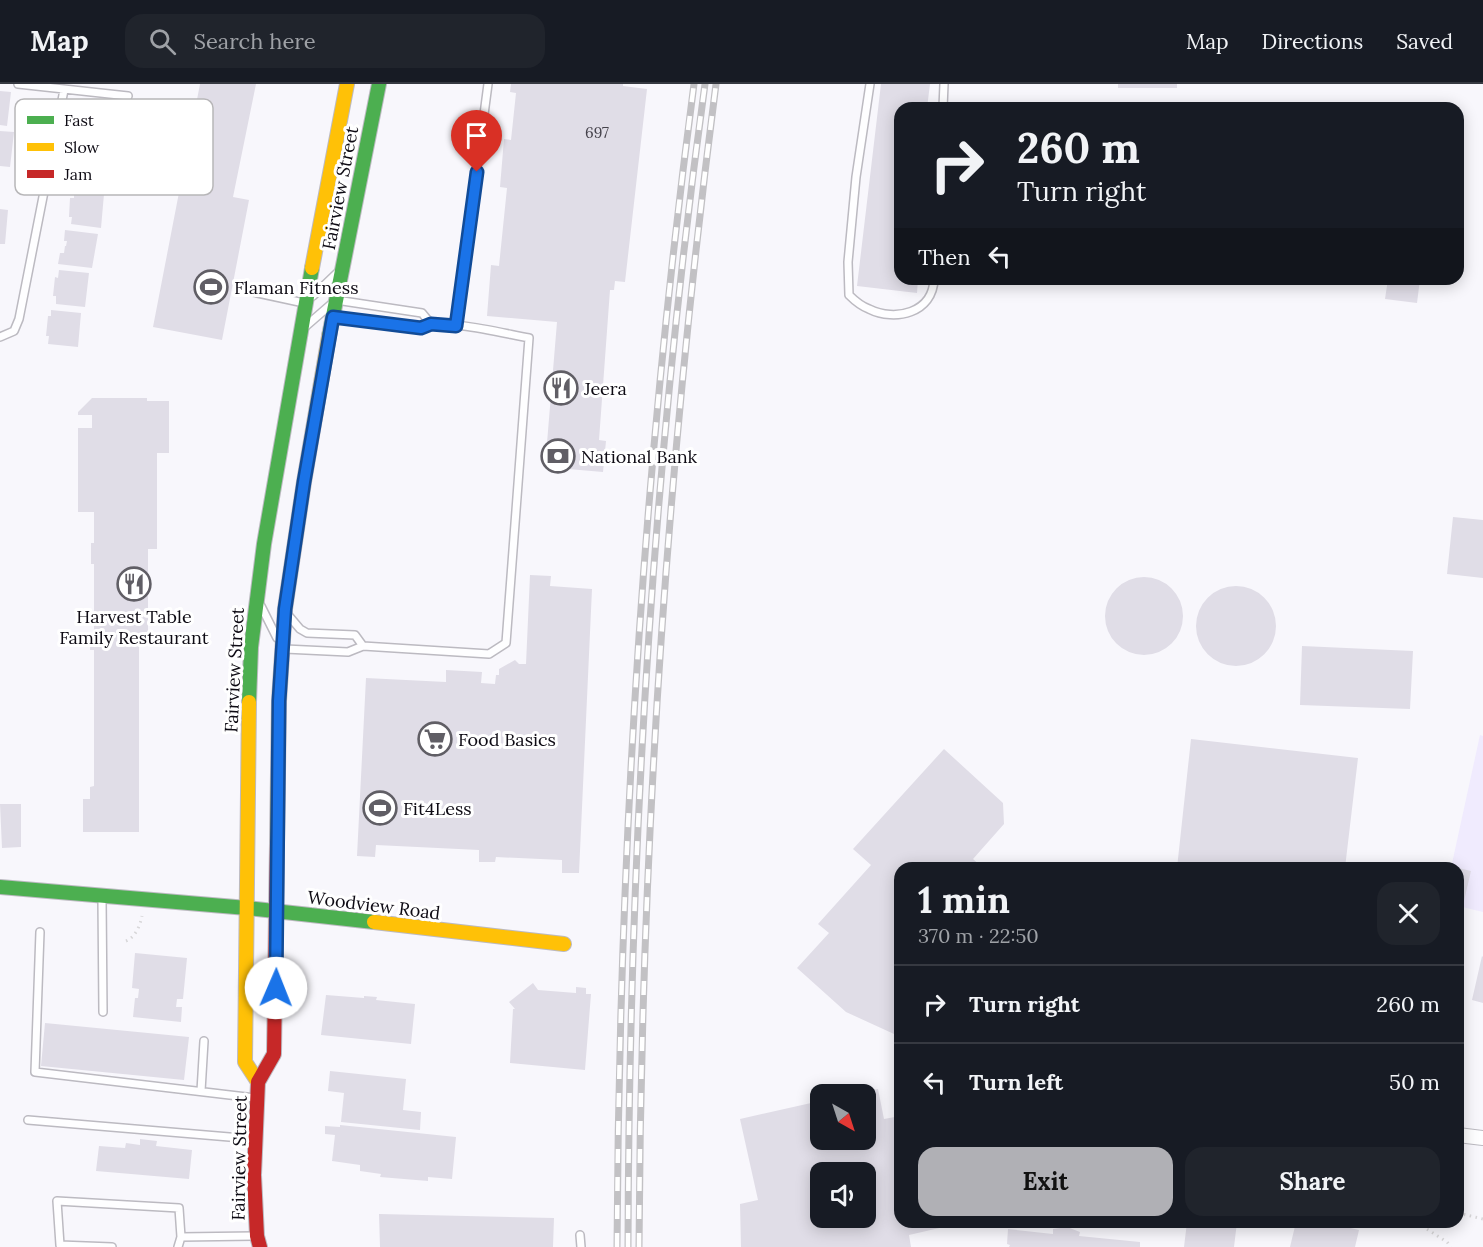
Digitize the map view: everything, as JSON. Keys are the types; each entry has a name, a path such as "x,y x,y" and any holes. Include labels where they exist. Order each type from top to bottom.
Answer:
{"main road":[{"name":"Fairview Street","path":"258,1082 245,1062 249,682 256,597 266,524 299,332 347,84"},
{"name":"Fairview Street","path":"257,1243 254,1175 258,1082 274,1054 278,912 279,701 285,609 304,482 336,300 378,85"},
{"name":"Woodview Road","path":"0,887 247,908 564,944"}],"street":[{"path":"1464,1136 1483,1138"}],"lane":[{"path":"18,84 128,96"},
{"path":"456,326 488,84"},
{"path":"870,84 855,187 848,262 849,295 860,305 871,310 888,315 906,314 920,308 928,299 934,285"},
{"path":"943,102 944,84"},
{"path":"62,99 64,90"},
{"path":"0,337 14,331 19,319 43,195"},
{"path":"248,291 305,303 342,268"},
{"path":"299,332 336,300 422,312 431,324"},
{"path":"256,597 283,649 348,652 363,646 489,654 506,643 529,338 456,326 431,324 421,328 333,317"},
{"path":"285,609 294,624 307,633 355,635 363,646"},
{"path":"102,896 103,1012"},
{"path":"40,932 35,1072 257,1099"},
{"path":"201,1091 204,1041"},
{"path":"28,1120 256,1140"},
{"path":"112,1247 60,1245 57,1201 179,1208 181,1237 178,1247"},
{"path":"580,1235 581,1247"},
{"path":"181,1237 257,1243"}],"path":[{"path":"126,941 132,939 140,924 145,900"},
{"path":"1464,1214 1483,1219"},
{"path":"1425,1228 1451,1247"}],"shaded area":[{"path":"1480,735 1483,736 1483,912 1464,907 1464,862 1452,862"}],"building":[{"path":"200,84 256,84 233,197 249,200 222,340 153,327 179,195 213,195 213,99 197,99"},
{"path":"511,84 623,84 623,86 647,89 625,282 615,281 614,290 610,290 599,440 606,441 603,472 545,467 557,322 487,316 491,265 499,266 507,188 500,187 504,139 511,140 516,93 510,92"},
{"path":"881,84 930,84 928,102 894,102 894,285 918,285 917,293 857,286"},
{"path":"1118,84 1177,84 1177,88 1118,88"},
{"path":"0,91 11,92 7,126 0,125"},
{"path":"0,131 14,132 10,167 0,166"},
{"path":"74,195 104,195 101,228 71,224 70,198 74,198"},
{"path":"0,209 8,210 5,244 0,244"},
{"path":"65,230 98,234 92,268 58,264 60,253 64,253 66,246"},
{"path":"59,270 89,273 85,307 56,304 56,296 53,296 55,277 58,278"},
{"path":"1387,285 1419,285 1417,303 1385,299"},
{"path":"51,310 81,313 78,347 48,344 49,336 46,336 48,316 51,316"},
{"path":"92,398 147,398 147,401 169,401 169,453 157,453 157,549 148,549 148,645 139,645 139,832 83,832 83,799 90,799 90,787 94,786 94,650 90,650 90,637 94,637 94,564 91,564 91,543 94,543 94,512 78,512 78,428 92,428 92,415 78,415 78,412"},
{"path":"1453,517 1483,520 1483,578 1447,574"},
{"path":"530,575 551,576 550,586 592,589 579,873 562,873 562,860 496,857 495,862 479,862 479,850 376,845 375,857 357,856 366,678 446,682 446,670 482,672 481,683 495,684 499,669 515,660 519,664 526,664"},
{"path":"1144,577 1159,580 1172,588 1180,601 1183,616 1180,631 1172,644 1159,652 1144,655 1129,652 1116,644 1108,631 1105,616 1108,601 1116,588 1129,580"},
{"path":"1236,586 1251,589 1264,598 1273,611 1276,626 1273,641 1264,654 1251,663 1236,666 1221,663 1208,654 1199,641 1196,626 1199,611 1208,598 1221,589"},
{"path":"1302,646 1413,651 1410,709 1300,705"},
{"path":"1191,739 1358,758 1346,862 1178,862"},
{"path":"944,749 1003,803 1004,824 973,859 976,862 894,862 894,1034 846,1012 797,968 829,933 818,924 871,865 853,849"},
{"path":"0,804 21,804 21,847 2,848"},
{"path":"1464,869 1471,871 1464,901"},
{"path":"135,953 187,958 183,999 177,999 176,1007 182,1007 181,1022 133,1017 135,998 138,998 139,989 132,988"},
{"path":"1483,957 1483,1003 1472,1000"},
{"path":"533,983 538,990 576,993 576,987 586,988 586,994 591,994 585,1070 510,1063 513,1009 515,1009 509,1002"},
{"path":"326,995 377,997 376,1000 415,1004 411,1044 321,1035"},
{"path":"45,1023 189,1037 184,1080 41,1066"},
{"path":"330,1071 406,1079 403,1110 421,1112 420,1130 341,1122 344,1093 328,1091"},
{"path":"876,1089 878,1089 884,1119 894,1117 894,1228 939,1228 909,1235 911,1247 741,1247 740,1204 758,1200 740,1119 810,1103 810,1150 876,1150"},
{"path":"340,1125 456,1137 452,1179 428,1177 428,1181 380,1177 381,1174 360,1171 360,1165 332,1161 335,1135 325,1134 325,1126 340,1127"},
{"path":"140,1139 157,1141 156,1146 192,1150 189,1179 96,1171 99,1146 125,1148 126,1143 140,1145"},
{"path":"379,1214 554,1218 553,1247 380,1247"},
{"path":"1070,1228 1080,1232 1079,1236 1140,1242 1140,1247 1009,1247 1010,1245 1007,1244 1008,1229 1053,1234 1053,1229"},
{"path":"1186,1228 1236,1228 1234,1247 1184,1247"},
{"path":"1295,1228 1359,1230 1355,1247 1290,1247"}],"railway":[{"path":"617,1247 623,955 637,664 661,374 694,84"},
{"path":"628,1247 633,955 647,664 671,373 705,84"},
{"path":"639,1247 645,955 660,664 683,374 716,84"}],"traffic: fast":[{"path":"329,336 379,84"},
{"path":"249,702 251,647 264,544 312,268"},
{"path":"0,887 247,908 374,922"}],"traffic: slow":[{"path":"312,268 347,84"},
{"path":"277,843 279,701 285,609 329,336"},
{"path":"249,702 245,1062 258,1082"},
{"path":"374,922 564,944"}],"traffic: jam":[{"path":"260,1247 257,1236 254,1175 258,1082 274,1054 277,843"}],"place":[{"name":"Flaman Fitness","path":"211,287"},
{"name":"Jeera","path":"561,388"},
{"name":"National Bank","path":"558,456"},
{"name":"Harvest Table Family Restaurant","path":"134,584"},
{"name":"Food Basics","path":"435,739"},
{"name":"Fit4Less","path":"380,808"}],"route":[{"path":"276,988 279,701 285,609 304,482 333,317 421,328 431,324 456,326 477,172"}]}
